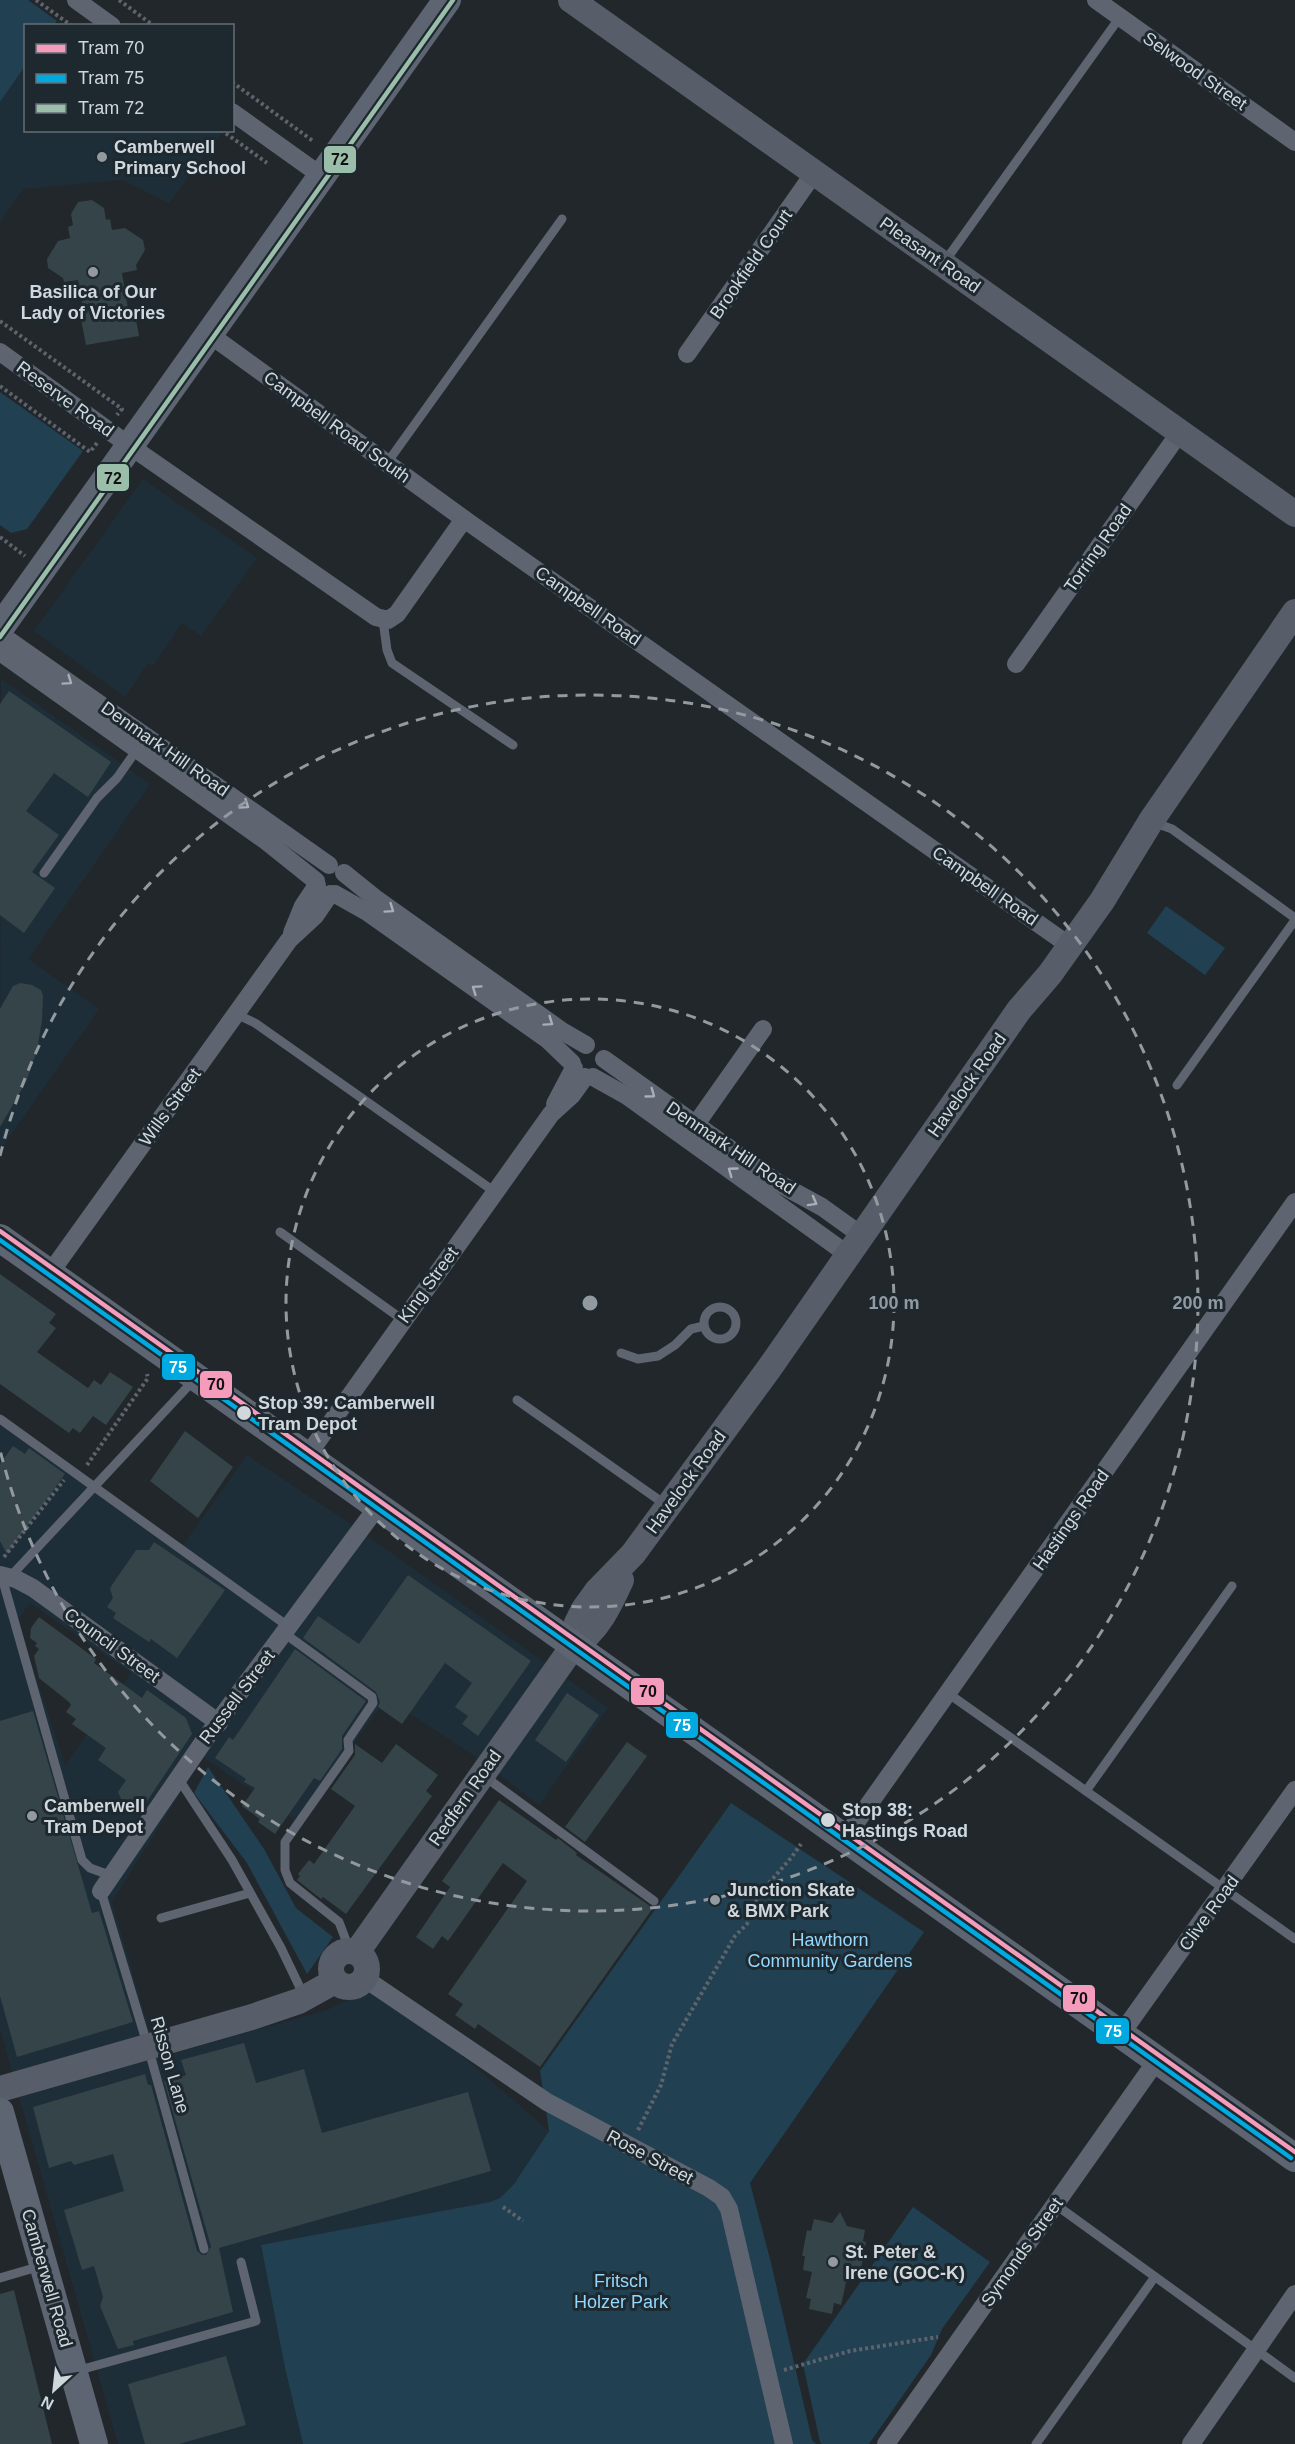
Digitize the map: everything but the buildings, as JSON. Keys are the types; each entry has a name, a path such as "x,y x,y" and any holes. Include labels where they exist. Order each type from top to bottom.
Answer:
{"main road":[{"path":"0,628 447,0"},
{"path":"0,1238 1295,2158"},
{"name":"Camberwell Road","path":"0,2112 94,2444"}],"street":[{"path":"76,0 109,24"},
{"name":"Pleasant Road","path":"570,0 1293,513"},
{"name":"Selwood Street","path":"1096,0 1295,141"},
{"path":"234,113 322,177"},
{"name":"Brookfield Court","path":"687,354 814,173"},
{"name":"Campbell Road South","path":"209,334 464,519"},
{"name":"Reserve Road","path":"0,352 130,446"},
{"name":"Torring Road","path":"1016,664 1180,432"},
{"path":"130,446 369,613 383,620 397,614 464,519"},
{"name":"Campbell Road","path":"464,519 1070,946"},
{"name":"Havelock Road","path":"574,1645 589,1635 614,1596 633,1554 768,1370 1019,1010 1070,946 1102,901 1151,821 1295,612"},
{"name":"Denmark Hill Road","path":"0,634 325,888 367,912 548,1040 581,1071 691,1132 854,1244"},
{"name":"Denmark Hill Road","path":"0,652 337,869 562,1031 586,1045"},
{"path":"337,869 345,883 343,888 325,888 319,871 337,869"},
{"name":"Wills Street","path":"50,1273 289,940 315,916 325,888"},
{"path":"691,1132 764,1029"},
{"path":"586,1045 597,1048 604,1059 603,1070 581,1071 575,1052 586,1045"},
{"name":"Denmark Hill Road","path":"604,1059 691,1132"},
{"name":"King Street","path":"307,1456 551,1114 572,1095 581,1071"},
{"name":"Hastings Road","path":"845,1838 1295,1202"},
{"name":"Russell Street","path":"106,1883 219,1722 378,1506"},
{"name":"Council Street","path":"2,1578 33,1588 219,1722"},
{"name":"Redfern Road","path":"353,1952 574,1645"},
{"name":"Clive Road","path":"1121,2034 1295,1790"},
{"path":"353,1952 363,1957 366,1964 364,1978 357,1985 350,1987 340,1985 335,1981 330,1969 333,1959 340,1953 353,1952"},
{"name":"Rose Street","path":"364,1978 547,2102 722,2197 729,2209 766,2376 784,2444"},
{"path":"0,2089 252,2017 305,1998 335,1981"},
{"name":"Symonds Street","path":"886,2444 1157,2060"},
{"path":"1191,2444 1295,2294"}],"lane":[{"path":"943,264 1120,17"},
{"path":"387,463 562,219"},
{"path":"383,620 387,650 392,663 513,745"},
{"path":"44,873 97,798 117,778 142,743"},
{"path":"1151,821 1172,829 1295,919 1177,1084"},
{"path":"236,1014 255,1023 495,1192"},
{"path":"280,1232 403,1320"},
{"path":"621,1353 643,1360 658,1356 675,1345 691,1329 704,1326"},
{"path":"106,1883 82,1860 2,1578 94,1486 197,1377"},
{"path":"516,1400 668,1507"},
{"path":"0,1419 94,1486 372,1697 373,1703 348,1740 349,1751 285,1842 285,1870 290,1882 339,1922 353,1952"},
{"path":"1086,1791 1232,1586"},
{"path":"949,1694 1295,1939"},
{"path":"482,1774 654,1901"},
{"path":"178,1779 232,1860 281,1948 305,1998"},
{"name":"Risson Lane","path":"106,1883 148,2047 204,2249"},
{"path":"161,1918 250,1893"},
{"path":"1056,2205 1295,2378"},
{"path":"73,2372 256,2321 242,2262"},
{"path":"0,2278 43,2265"},
{"path":"1036,2444 1154,2278"}],"path":[{"path":"36,0 69,24"},
{"path":"119,0 151,24"},
{"path":"234,83 313,141"},
{"path":"224,132 268,164"},
{"path":"0,321 122,409"},
{"path":"80,1476 148,1378 147,1374"},
{"path":"0,1561 10,1552 71,1470"},
{"path":"630,2146 661,2085 672,2044 735,1936 747,1924 760,1893 801,1844"},
{"path":"503,2207 523,2221"},
{"path":"766,2376 850,2351 944,2336 967,2329"}],"shaded area":[{"name":"Camberwell Primary School","path":"24,67 24,132 218,132 221,134 169,203 123,180 23,189 0,222 0,102"},
{"path":"143,479 257,558 201,636 182,623 153,666 148,663 125,697 34,631"},
{"path":"1,679 150,784 28,959 99,1009 0,1150"},
{"path":"0,1421 78,1469 104,1497 179,1551 247,1455 349,1523 608,1708 539,1805 479,1759 386,1698 298,1822 203,1757 112,1902 157,2058 327,2010 380,1985 549,2131 514,2184 500,2198 490,2202 261,2246 285,2368 303,2444 118,2444 0,2029","holes":["30,1603 131,1673 65,1765 17,1621"]}],"green space":[{"path":"0,0 28,0 57,21 55,24 24,24 24,67 0,102"},
{"path":"0,392 83,451 27,529 11,533 0,525"},
{"path":"1166,906 1225,948 1205,975 1147,933"},
{"path":"208,1767 264,1849 296,1908 333,1937 307,1974 247,1863 194,1793"},
{"name":"Fritsch Holzer Park","path":"731,1803 924,1932 750,2183 812,2440 816,2444 303,2444 285,2368 261,2245 490,2202 500,2198 514,2184 549,2131 540,2071"},
{"path":"913,2207 990,2262 942,2329 931,2355 869,2444 822,2444 803,2364"}],"tram line":[{"name":"72","path":"0,637 453,0"},
{"name":"70","path":"0,1231 1295,2152"},
{"name":"75","path":"0,1240 1291,2158"}],"place":[{"name":"Camberwell Primary School","path":"102,157"},
{"name":"Basilica of Our Lady of Victories","path":"93,272"},
{"name":"Stop 39: Camberwell Tram Depot","path":"244,1413"},
{"name":"Camberwell Tram Depot","path":"32,1816"},
{"name":"Stop 38: Hastings Road","path":"828,1820"},
{"name":"Junction Skate & BMX Park","path":"715,1900"},
{"name":"St. Peter & Irene (GOC-K)","path":"833,2262"}],"park label":[{"name":"Hawthorn Community Gardens","path":"830,1950"}]}
